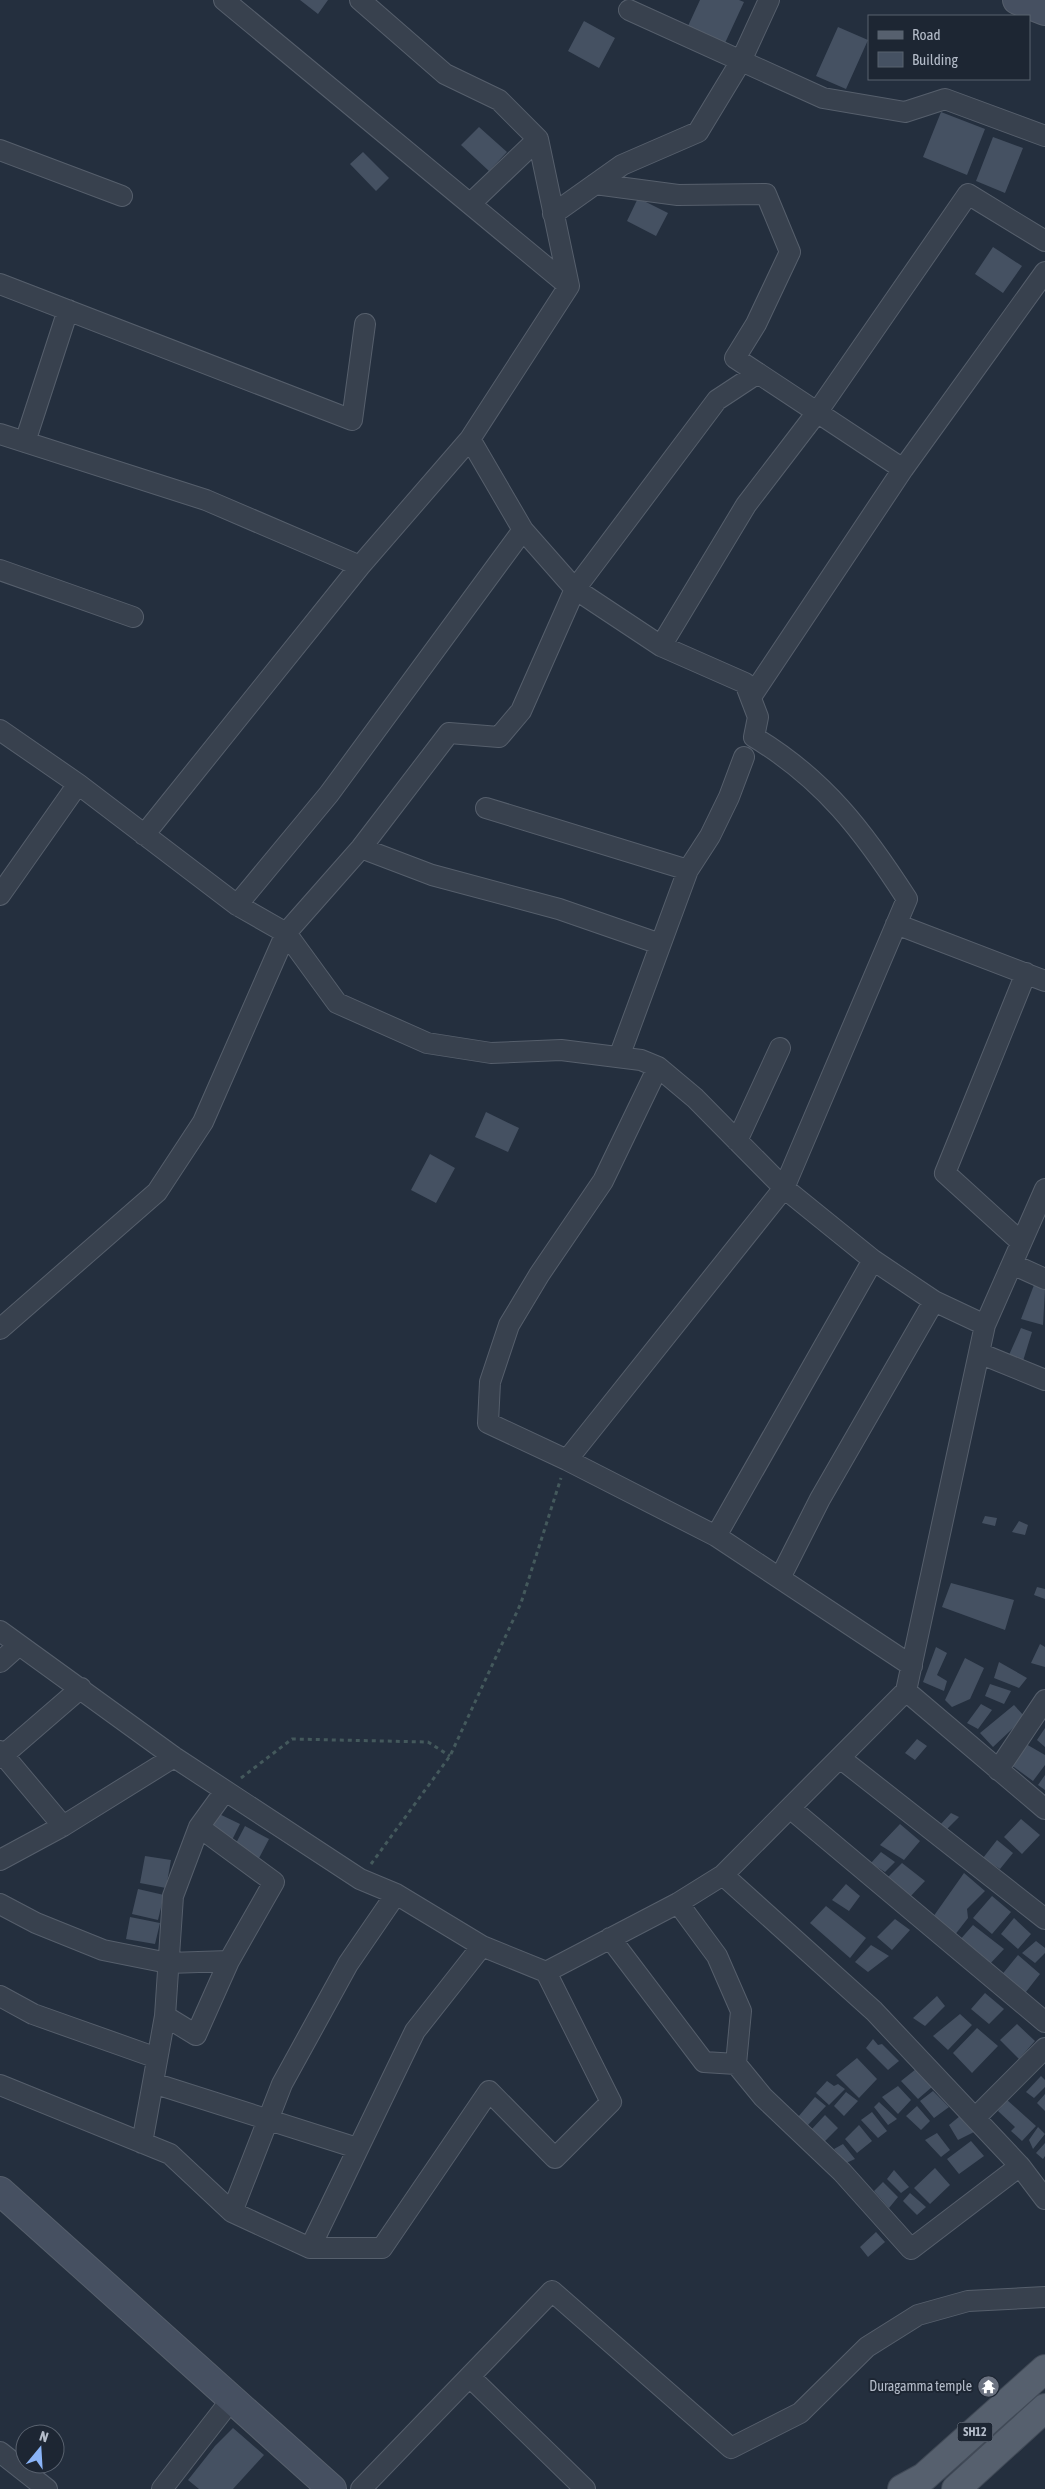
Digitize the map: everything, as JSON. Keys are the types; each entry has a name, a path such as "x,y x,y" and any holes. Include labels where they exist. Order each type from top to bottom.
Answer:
{"main road":[{"name":"SH12","path":"902,2489 924,2477 1045,2369"},
{"name":"SH12","path":"956,2489 1045,2408"}],"street":[{"path":"224,0 569,286"},
{"path":"144,835 360,566 470,438 569,286 538,139 499,100 446,74 360,0"},
{"path":"553,214 622,165 698,132 741,61 769,0"},
{"path":"1017,0 1045,11"},
{"path":"629,10 823,98 905,112 945,99 1045,136"},
{"path":"470,204 538,139"},
{"path":"0,150 122,196"},
{"path":"595,184 678,195 766,194 790,252 756,324 735,358 903,468"},
{"path":"661,646 746,505 818,412 968,194 1045,241"},
{"path":"750,697 903,468 1045,272"},
{"path":"0,284 352,420 365,324"},
{"path":"26,442 68,310"},
{"path":"0,1329 157,1192 203,1122 286,933 361,848 449,733 499,737 521,711 575,589 717,400 758,373"},
{"path":"0,434 206,500 360,566"},
{"path":"470,438 523,530 575,589 661,646 745,682 758,717 754,737 784,755 841,806 883,862 907,899 784,1188 567,1460"},
{"path":"237,905 329,794 523,530"},
{"path":"0,570 133,616"},
{"path":"0,730 78,784 237,905 286,933 337,1003 427,1044 491,1053 561,1050 641,1060 658,1068 696,1098 784,1188 873,1260 934,1301 985,1325"},
{"path":"619,1057 688,870 710,836 722,812 744,757"},
{"path":"0,895 78,784"},
{"path":"486,808 688,870"},
{"path":"361,848 432,875 559,909 660,944"},
{"path":"896,924 1045,980"},
{"path":"1021,1242 945,1174 1026,973"},
{"path":"737,1141 780,1048"},
{"path":"658,1068 603,1181 509,1325 490,1382 488,1423 567,1460 716,1536 912,1666"},
{"path":"546,1972 678,1903 723,1875 906,1691 985,1325 1045,1189"},
{"path":"716,1536 873,1260"},
{"path":"1012,1264 1045,1279"},
{"path":"780,1578 820,1499 934,1301"},
{"path":"979,1353 1045,1380"},
{"path":"0,1631 174,1757 360,1879 396,1894 482,1946 546,1972 611,2102 555,2158 489,2091 382,2248 310,2248 232,2212 170,2154 0,2085"},
{"path":"0,1662 19,1645"},
{"path":"63,1826 1,1755 81,1688"},
{"path":"906,1691 1045,1809"},
{"path":"998,1770 1043,1708"},
{"path":"0,1860 63,1826 174,1757"},
{"path":"840,1758 1045,1919"},
{"path":"142,2143 165,2016 173,1896 199,1827 225,1791"},
{"path":"790,1808 1045,2022"},
{"path":"165,2016 196,2035 229,1961 274,1882 199,1827"},
{"path":"723,1875 874,2011 1020,2166 1045,2199"},
{"path":"232,2212 282,2084 348,1964 396,1894"},
{"path":"678,1903 717,1956 741,2011 736,2064 763,2097 842,2172 911,2249 1020,2166"},
{"path":"0,1904 36,1923 103,1950 168,1961 229,1961"},
{"path":"610,1938 704,2062 736,2064"},
{"path":"310,2248 415,2031 482,1946"},
{"path":"0,1996 33,2014 157,2058"},
{"path":"975,2118 1045,2048"},
{"path":"153,2083 268,2118 357,2148"},
{"path":"0,2191 332,2489"},
{"path":"360,2489 552,2291 731,2448 800,2413 867,2347 918,2316 968,2301 1045,2297"},
{"path":"470,2377 586,2489"},
{"path":"162,2489 231,2400"},
{"path":"0,2452 47,2489"}],"path":[{"path":"360,1879 450,1756 521,1603 567,1460"},
{"path":"225,1791 292,1739 428,1742 450,1756"}],"building":[{"path":"300,0 328,0 318,14"},
{"path":"700,0 739,0 744,2 725,43 688,26"},
{"path":"584,21 615,38 599,68 568,51"},
{"path":"838,27 868,40 846,89 816,76"},
{"path":"941,112 985,129 967,175 923,157"},
{"path":"479,127 507,152 489,171 461,145"},
{"path":"993,137 1023,148 1005,193 976,181"},
{"path":"363,152 389,178 376,191 350,164"},
{"path":"638,198 668,213 656,236 627,221"},
{"path":"993,247 1022,266 1003,293 975,274"},
{"path":"486,1112 519,1128 508,1152 475,1137"},
{"path":"430,1154 455,1168 436,1203 411,1190"},
{"path":"1034,1285 1045,1289 1043,1325 1021,1319"},
{"path":"1021,1328 1032,1332 1023,1361 1009,1355"},
{"path":"985,1516 997,1518 995,1526 982,1523"},
{"path":"1019,1521 1028,1525 1025,1535 1012,1532"},
{"path":"951,1583 1014,1600 1005,1630 942,1607"},
{"path":"1037,1587 1045,1589 1045,1599 1034,1595"},
{"path":"1040,1644 1045,1647 1045,1667 1031,1663"},
{"path":"936,1647 947,1653 937,1675 947,1681 944,1691 923,1682"},
{"path":"965,1658 984,1668 970,1699 952,1707 945,1700"},
{"path":"999,1662 1027,1678 1019,1688 994,1678"},
{"path":"990,1684 1011,1691 1004,1704 985,1696"},
{"path":"981,1704 992,1710 978,1729 967,1723"},
{"path":"1014,1705 1025,1717 993,1747 980,1733"},
{"path":"1045,1728 1045,1747 1037,1740"},
{"path":"917,1739 927,1746 915,1760 905,1753"},
{"path":"1026,1744 1045,1755 1045,1765 1033,1781 1010,1764"},
{"path":"1045,1775 1045,1790 1038,1785"},
{"path":"213,1811 240,1824 231,1842 205,1829"},
{"path":"951,1813 959,1817 945,1831 940,1825"},
{"path":"1021,1819 1040,1835 1022,1854 1004,1837"},
{"path":"900,1824 920,1841 904,1860 880,1845"},
{"path":"245,1826 269,1839 258,1860 234,1847"},
{"path":"997,1840 1013,1853 1000,1869 983,1858"},
{"path":"881,1852 895,1862 885,1872 871,1863"},
{"path":"145,1856 171,1860 166,1888 140,1883"},
{"path":"902,1863 925,1881 909,1898 885,1880"},
{"path":"964,1873 985,1891 967,1909 968,1918 954,1936 933,1917"},
{"path":"846,1884 860,1896 849,1911 832,1900"},
{"path":"138,1889 164,1895 158,1920 132,1914"},
{"path":"992,1896 1011,1912 992,1934 973,1918"},
{"path":"826,1906 866,1938 850,1958 810,1923"},
{"path":"130,1917 160,1923 155,1944 126,1939"},
{"path":"1014,1918 1031,1934 1018,1949 1001,1934"},
{"path":"895,1919 910,1930 892,1950 877,1937"},
{"path":"973,1925 1004,1949 987,1967 958,1942"},
{"path":"1036,1941 1045,1948 1045,1953 1035,1963 1022,1953"},
{"path":"871,1945 889,1956 868,1972 855,1962"},
{"path":"1018,1955 1040,1974 1022,1997 1000,1977"},
{"path":"985,1993 1004,2009 989,2024 971,2009"},
{"path":"937,1996 945,2006 925,2026 913,2018"},
{"path":"960,2014 972,2025 948,2050 933,2036"},
{"path":"1017,2024 1035,2041 1019,2059 1000,2040"},
{"path":"977,2028 998,2046 972,2073 953,2053"},
{"path":"873,2039 878,2045 882,2044 899,2061 888,2070 866,2048"},
{"path":"857,2058 877,2079 859,2098 836,2075"},
{"path":"916,2069 932,2087 918,2099 901,2081"},
{"path":"1041,2076 1045,2080 1045,2087 1034,2098 1026,2092"},
{"path":"827,2081 834,2086 838,2084 845,2089 829,2105 816,2093"},
{"path":"898,2086 911,2100 898,2114 882,2097"},
{"path":"933,2091 949,2107 934,2118 920,2101"},
{"path":"846,2092 858,2101 844,2116 834,2106"},
{"path":"1045,2094 1045,2111 1037,2103"},
{"path":"815,2097 826,2106 807,2126 798,2117"},
{"path":"1007,2100 1036,2126 1022,2141 1011,2131 1015,2127 998,2111"},
{"path":"879,2102 897,2119 888,2125 874,2107"},
{"path":"917,2106 930,2121 921,2130 906,2116"},
{"path":"872,2112 887,2131 878,2138 861,2120"},
{"path":"825,2115 838,2128 823,2143 810,2131"},
{"path":"960,2116 974,2132 958,2140 949,2125"},
{"path":"859,2125 872,2141 857,2153 845,2139"},
{"path":"1038,2127 1045,2134 1033,2149 1029,2140"},
{"path":"937,2133 950,2150 941,2157 925,2140"},
{"path":"971,2141 984,2156 959,2174 947,2159"},
{"path":"1045,2143 1045,2156 1043,2159 1036,2153"},
{"path":"843,2144 855,2159 846,2163 834,2149"},
{"path":"935,2168 950,2185 930,2204 914,2188"},
{"path":"894,2170 909,2187 901,2193 887,2179"},
{"path":"883,2182 898,2197 889,2208 874,2191"},
{"path":"910,2193 926,2207 917,2215 903,2201"},
{"path":"876,2232 885,2242 868,2257 860,2247"},
{"path":"233,2428 264,2455 233,2489 199,2489 188,2480 215,2446"}],"place":[{"name":"Duragamma temple","path":"988,2386"}]}
